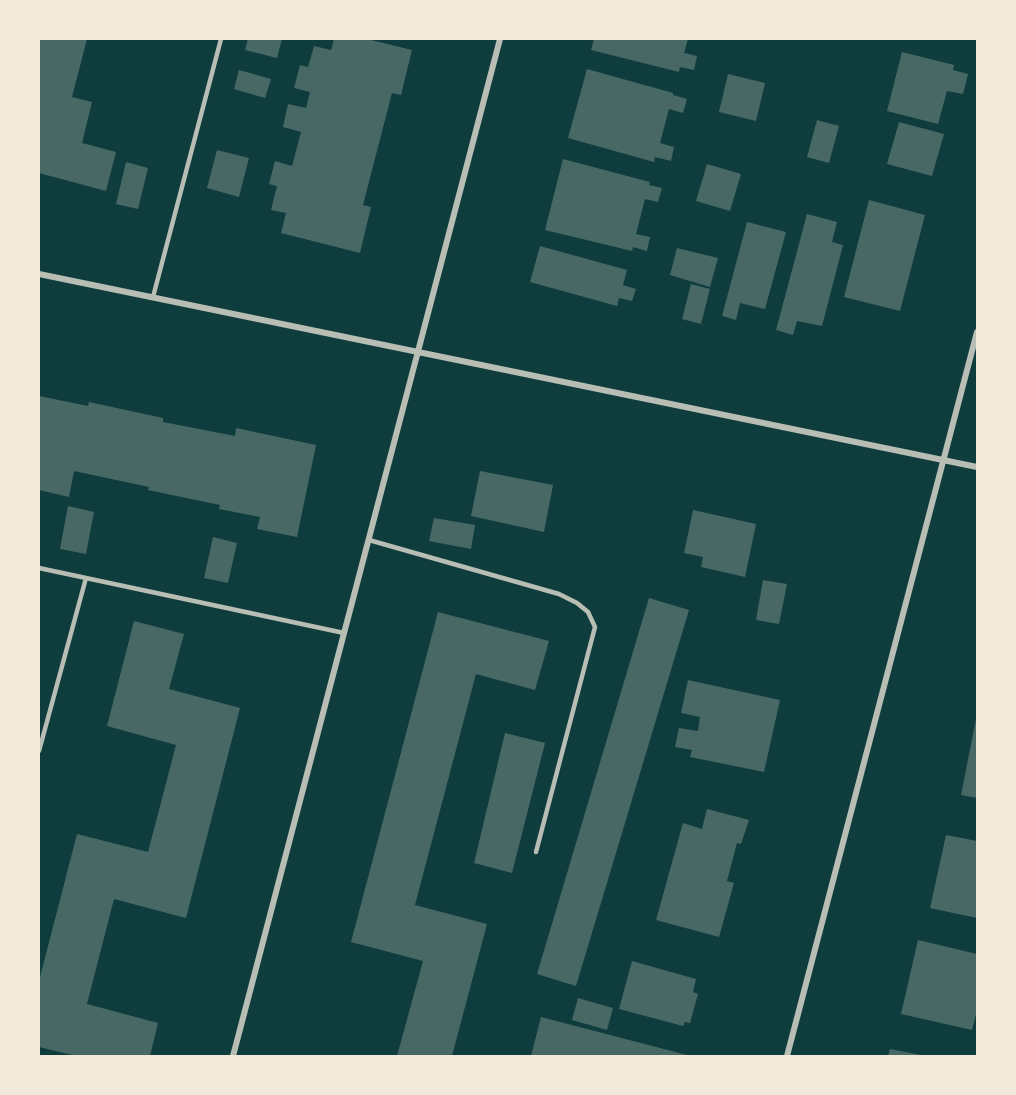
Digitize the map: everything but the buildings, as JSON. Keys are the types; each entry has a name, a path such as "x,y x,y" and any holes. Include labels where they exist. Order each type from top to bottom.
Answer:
{"street":[{"path":"233,1056 500,39"},
{"path":"39,274 977,467"},
{"path":"787,1056 977,332"}],"lane":[{"path":"153,297 221,39"},
{"path":"369,540 559,594 577,603 588,612 595,627 536,852"},
{"path":"39,568 344,633"},
{"path":"39,751 86,578"}]}
